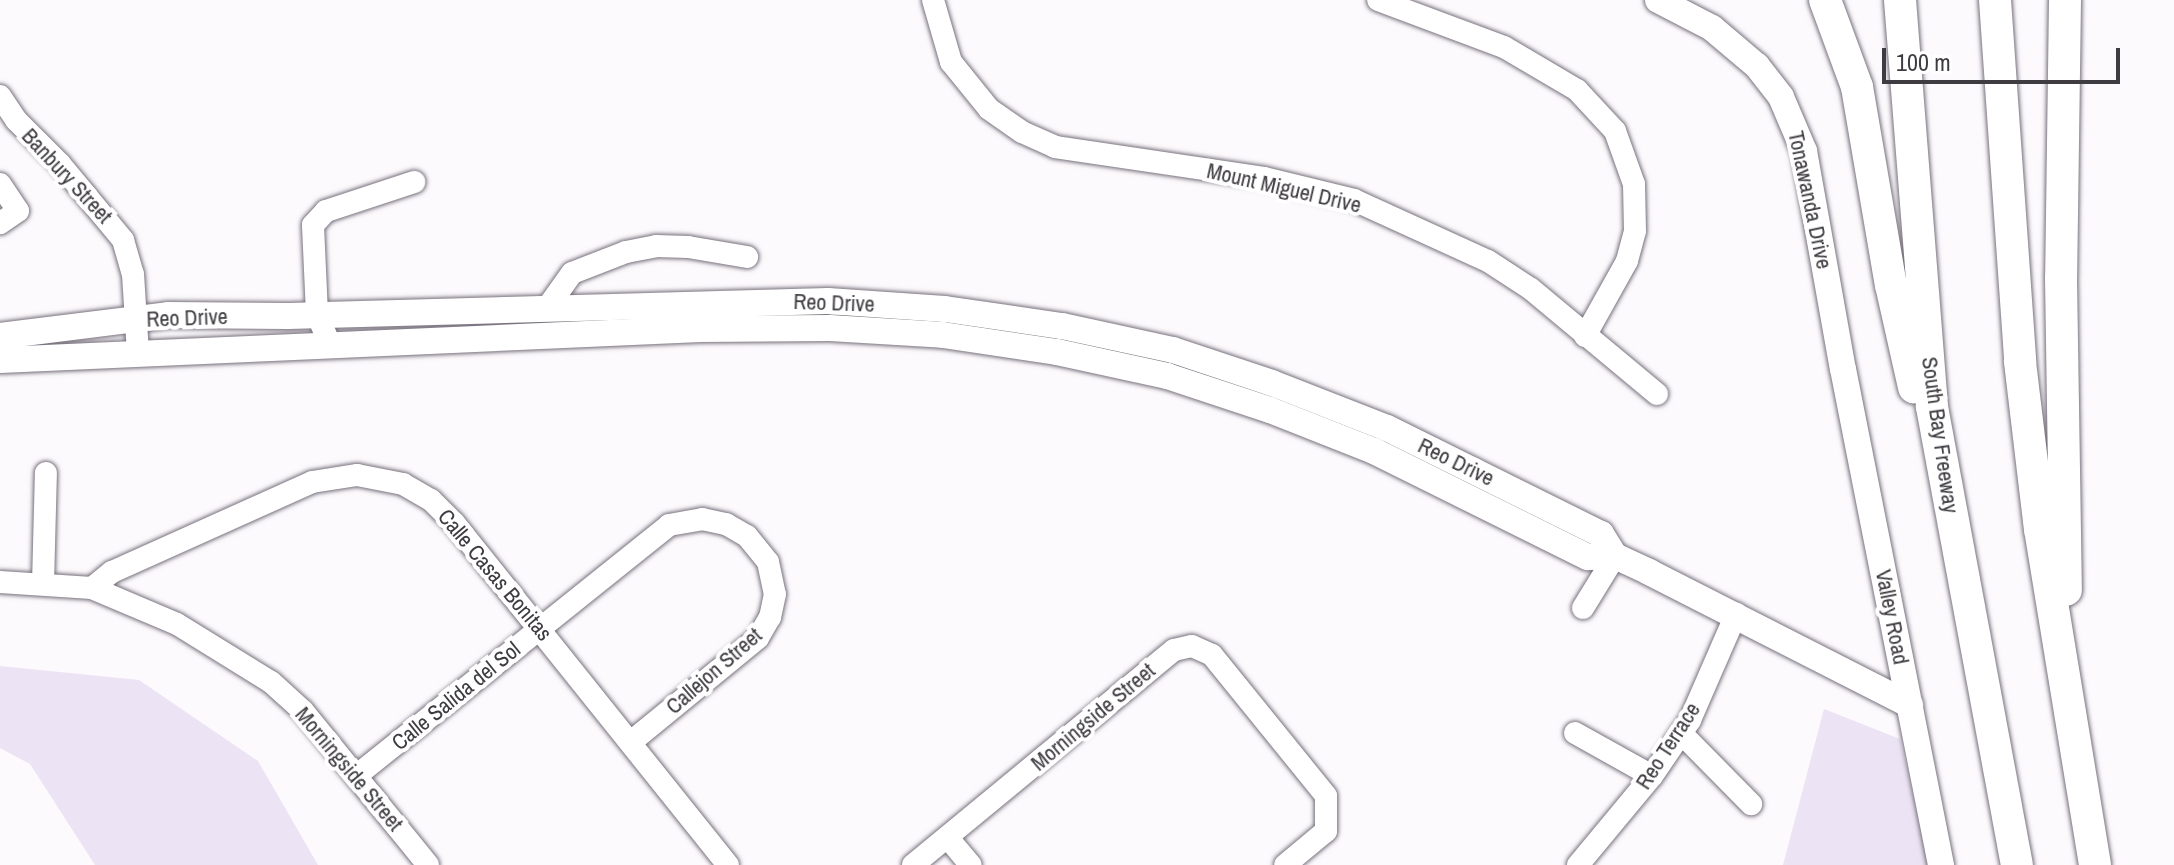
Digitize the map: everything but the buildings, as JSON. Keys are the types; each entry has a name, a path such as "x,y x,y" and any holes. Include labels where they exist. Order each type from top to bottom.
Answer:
{"highway":[{"path":"1825,0 1857,87 1891,285 1981,682"},
{"name":"South Bay Freeway","path":"1900,0 1932,407 2017,865"},
{"path":"1995,0 2020,362 2067,709 2095,865"},
{"path":"2065,0 2061,278 2067,709"}],"main road":[{"name":"Tonawanda Drive","path":"1658,0 1712,28 1743,52 1770,81 1790,114 1804,151 1843,369"},
{"name":"Reo Drive","path":"0,336 139,319 828,301 945,309 1062,326 1173,350 1272,383 1387,428 1601,534 1615,556"},
{"name":"Reo Drive","path":"0,360 331,347 580,333 830,328 943,335 1057,352 1167,376 1270,410 1374,451 1588,557 1615,556 1736,614 1910,705"},
{"name":"Valley Road","path":"1843,369 1941,865"}],"street":[{"name":"Mount Miguel Drive","path":"933,0 951,62 989,109 1022,132 1055,147 1264,178 1354,200 1488,261 1531,289 1657,394"},
{"path":"1378,0 1504,47 1577,90 1615,131 1634,184 1635,231 1627,261 1585,336"},
{"name":"Banbury Street","path":"0,96 16,120 60,164 123,240 133,274 139,319 138,354"},
{"path":"331,347 317,314 313,225 326,211 414,182"},
{"path":"0,184 18,211 0,223"},
{"path":"547,308 572,273 626,252 656,246 688,247 747,257"},
{"path":"43,584 46,473"},
{"name":"Calle Casas Bonitas","path":"92,588 112,572 312,482 341,475 372,476 417,491 443,511 728,865"},
{"name":"Calle Salida del Sol","path":"356,776 669,525 691,519 714,521 737,529 756,545"},
{"name":"Callejon Street","path":"631,742 758,638 765,628 773,606 774,583 768,562 756,545"},
{"path":"1583,608 1615,556"},
{"name":"Morningside Street","path":"0,582 92,588 177,624 271,682 303,711 428,865"},
{"name":"Reo Terrace","path":"1578,865 1652,776 1681,733 1736,614"},
{"name":"Morningside Street","path":"913,865 1180,647 1199,647 1212,655 1326,796 1326,831 1285,865"},
{"path":"1575,733 1652,776"},
{"path":"1681,733 1751,804"},
{"path":"948,838 971,865"}],"shaded area":[{"path":"0,666 139,680 258,761 318,865 95,865 30,764 0,748"},
{"path":"1824,709 1900,739 1929,865 1783,865"}]}
